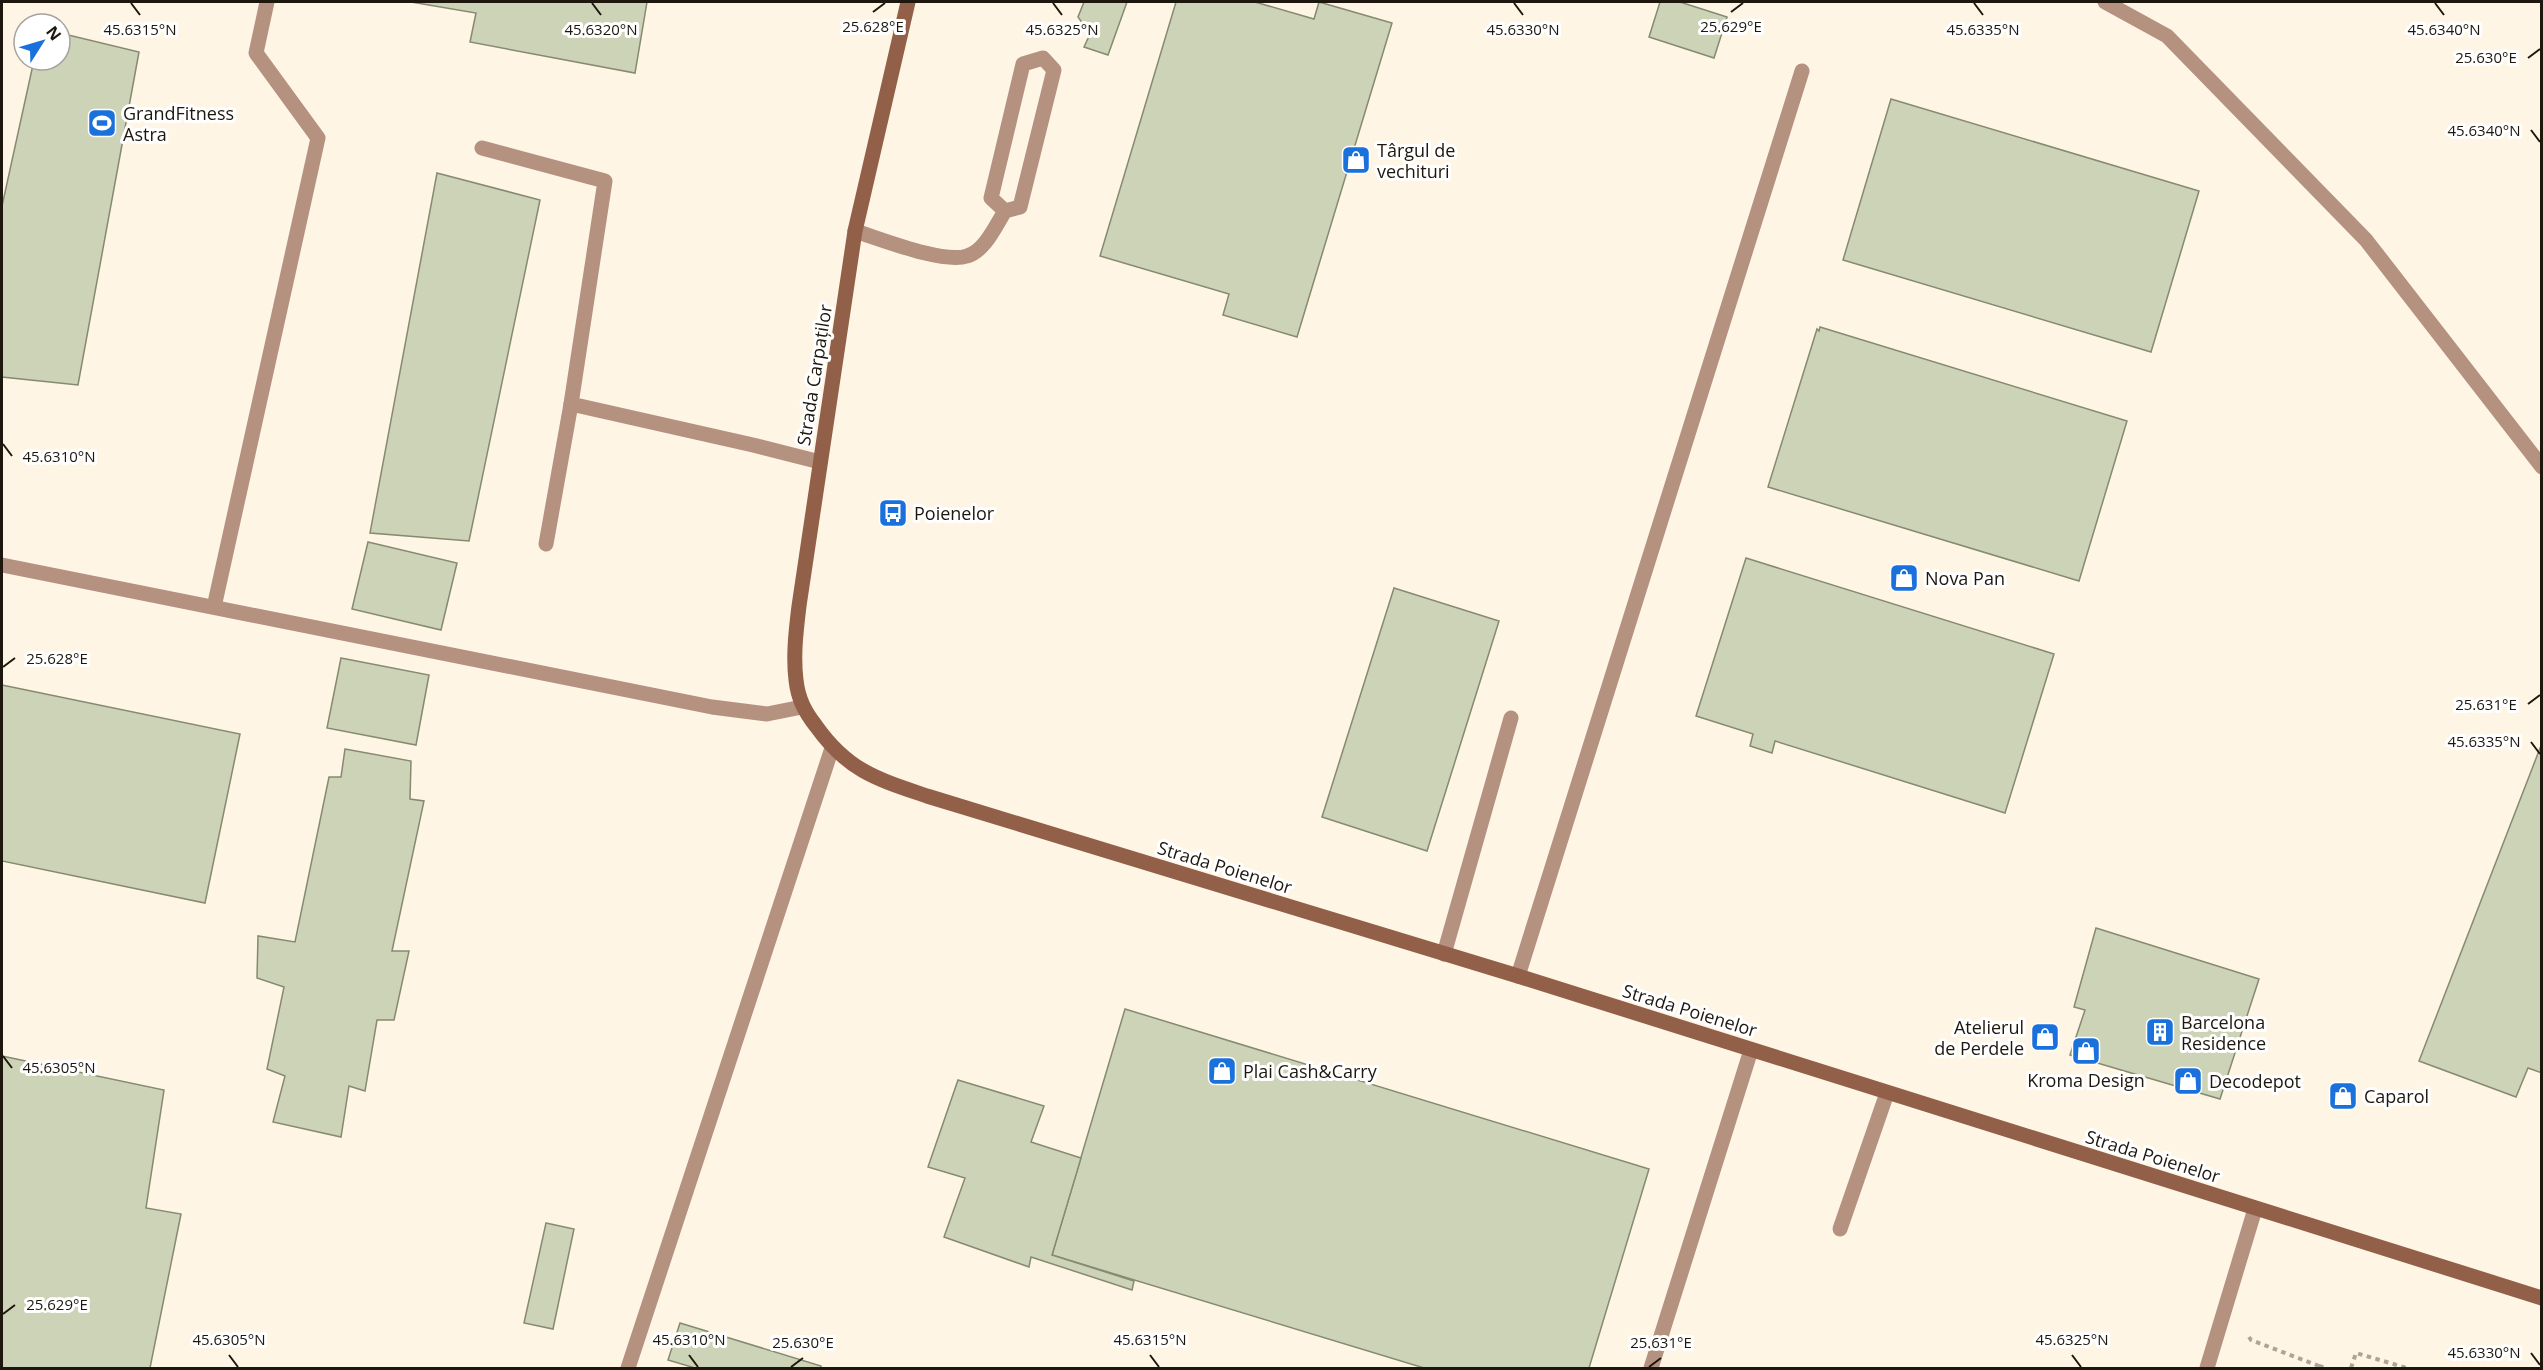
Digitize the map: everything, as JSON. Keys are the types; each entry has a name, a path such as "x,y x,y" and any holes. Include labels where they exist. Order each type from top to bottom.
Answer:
{"main road":[{"name":"Strada Carpaților","path":"832,748 802,707 796,682 794,653 802,585 855,231 908,2"},
{"name":"Strada Poienelor","path":"832,748 857,768 885,782 1044,833 1518,976 2541,1298"}],"street":[{"path":"214,607 318,138 256,53 267,2"},
{"path":"2105,2 2167,36 2366,240 2541,467"},
{"path":"855,231 945,258 968,256 984,244 1005,211 1020,207 1054,70 1043,58 1023,64 991,198 1005,211"},
{"path":"1518,976 1802,71"},
{"path":"482,148 605,181 571,404 546,544"},
{"path":"571,404 820,462"},
{"path":"2,565 712,707 767,714 802,707"},
{"path":"1444,954 1511,718"},
{"path":"628,1368 832,748"},
{"path":"1651,1368 1751,1050"},
{"path":"1840,1229 1887,1093"},
{"path":"2211,1367 2255,1209"}],"path":[{"path":"2246,1333 2251,1340 2326,1368"},
{"path":"2351,1368 2356,1353 2407,1368"}],"building":[{"path":"411,2 647,2 635,73 470,42 476,13"},
{"path":"1084,2 1127,2 1108,55 1084,47 1090,34 1078,17"},
{"path":"1176,2 1255,2 1314,19 1319,2 1392,23 1297,337 1223,315 1229,294 1100,256"},
{"path":"1660,2 1680,2 1727,17 1714,58 1649,37"},
{"path":"72,36 139,52 78,385 2,377 2,206 31,72 72,72"},
{"path":"1891,99 2199,191 2151,352 1843,260"},
{"path":"437,173 540,200 469,541 370,533"},
{"path":"1820,327 2127,421 2079,581 1768,487 1817,329 1819,331"},
{"path":"368,542 457,563 441,630 352,609"},
{"path":"1746,558 2054,654 2005,813 1775,741 1772,753 1750,746 1753,734 1696,716"},
{"path":"1394,588 1499,621 1427,851 1322,817"},
{"path":"341,658 429,675 416,745 327,728"},
{"path":"2,685 240,734 205,903 2,861"},
{"path":"2542,743 2542,1073 2528,1068 2516,1097 2419,1061"},
{"path":"345,749 411,761 410,799 424,801 392,951 409,951 394,1020 377,1020 365,1091 349,1086 341,1137 273,1122 285,1076 267,1069 284,987 257,978 258,936 295,942 329,777 341,777"},
{"name":"Barcelona Residence","path":"2096,928 2259,979 2220,1099 2070,1055 2085,1010 2074,1007"},
{"path":"1125,1009 1649,1169 1589,1368 1424,1368 1052,1255"},
{"path":"2,1056 164,1090 146,1208 181,1214 150,1368 2,1368"},
{"path":"958,1080 1044,1106 1031,1142 1081,1158 1052,1255 1134,1281 1132,1290 1031,1257 1029,1267 944,1237 965,1178 928,1167"},
{"path":"546,1223 574,1229 553,1329 524,1323"},
{"path":"680,1323 821,1366 821,1368 695,1368 668,1360"}],"place":[{"name":"GrandFitness Astra","path":"102,123"},
{"name":"Târgul de vechituri","path":"1356,160"},
{"name":"Poienelor","path":"893,513"},
{"name":"Nova Pan","path":"1904,578"},
{"name":"Barcelona Residence","path":"2160,1032"},
{"name":"Atelierul de Perdele","path":"2045,1037"},
{"name":"Kroma Design","path":"2086,1051"},
{"name":"Plai Cash&Carry","path":"1222,1071"},
{"name":"Decodepot","path":"2188,1081"},
{"name":"Caparol","path":"2343,1096"}]}
